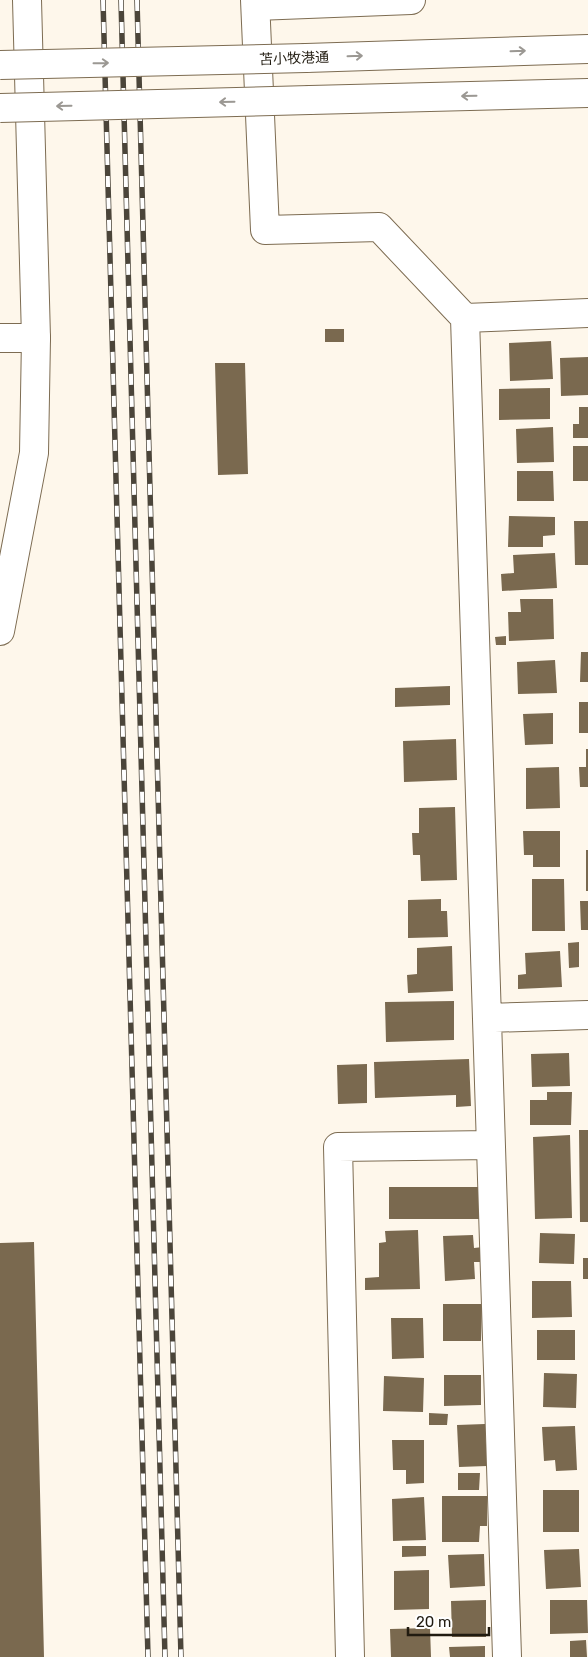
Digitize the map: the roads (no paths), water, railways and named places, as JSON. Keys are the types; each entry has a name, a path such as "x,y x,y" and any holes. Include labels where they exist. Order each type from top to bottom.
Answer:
{"street":[{"path":"0,631 34,452 36,338 27,0"},
{"path":"411,0 255,3 265,230 379,227 465,318 507,1657"},
{"name":"苫小牧港通","path":"0,65 588,49"},
{"path":"0,108 588,93"},
{"path":"465,318 588,313"},
{"path":"0,338 36,338"},
{"path":"486,1018 588,1015"},
{"path":"350,1657 338,1147 490,1145"}],"railway":[{"path":"103,0 148,1657"},
{"path":"121,0 165,1657"},
{"path":"137,0 181,1657"}]}
